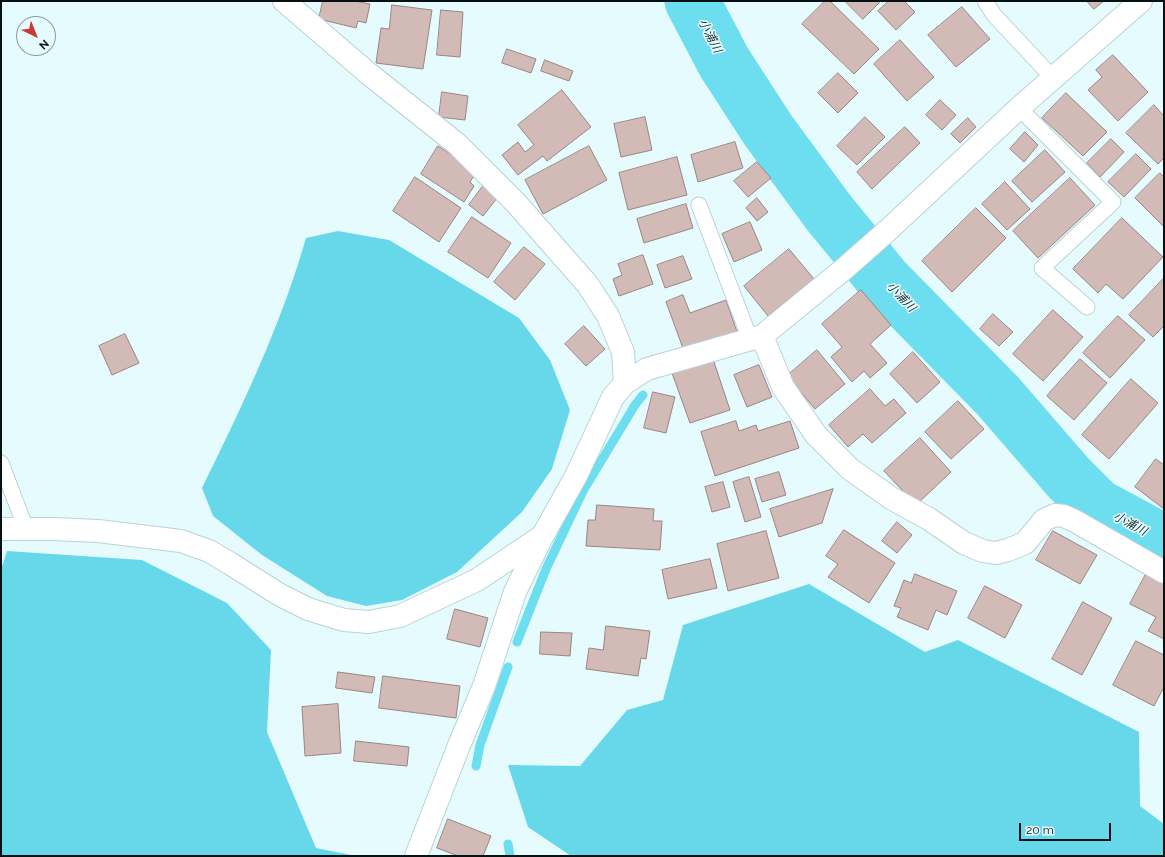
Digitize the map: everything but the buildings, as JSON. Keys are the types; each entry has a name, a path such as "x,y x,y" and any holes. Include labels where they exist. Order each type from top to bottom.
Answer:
{"street":[{"path":"284,1 369,74 457,144 516,203 588,285 608,316 623,352 625,383"},
{"path":"416,856 484,686 515,592 542,536 576,476 614,397 625,383 647,369 756,337 844,269 1019,108 1141,1"},
{"path":"756,337 783,387 816,435 850,470 891,498 929,519 964,542 983,551 996,553 1008,550 1025,543 1044,520 1055,515 1064,516 1164,572"},
{"path":"1,531 53,529 98,532 181,541 209,551 280,595 308,610 344,620 369,622 400,616 477,580 542,536"}],"lane":[{"path":"985,1 994,15 1053,78"},
{"path":"1019,108 1112,202 1042,268 1087,307"},
{"path":"699,205 756,337"},
{"path":"1,463 26,529"}],"shaded area":[{"path":"338,231 389,240 519,318 550,360 570,410 552,469 522,512 457,572 402,600 366,606 327,596 262,555 213,516 202,488 232,427 273,334 306,238"},
{"path":"7,551 142,560 227,603 271,650 267,732 316,848 356,856 1,856 1,570"},
{"path":"809,584 925,652 958,640 1139,732 1140,806 1164,824 1164,856 571,856 528,827 508,765 580,766 627,710 663,700 683,625"}],"waterway":[{"name":"小浦川","path":"692,1 724,62 768,130 829,213 884,280 998,396 1068,477 1097,506 1164,542"},
{"path":"517,642 546,569 583,491 635,405 643,395"},
{"path":"476,766 480,745 508,667"},
{"path":"508,844 510,856"}]}
